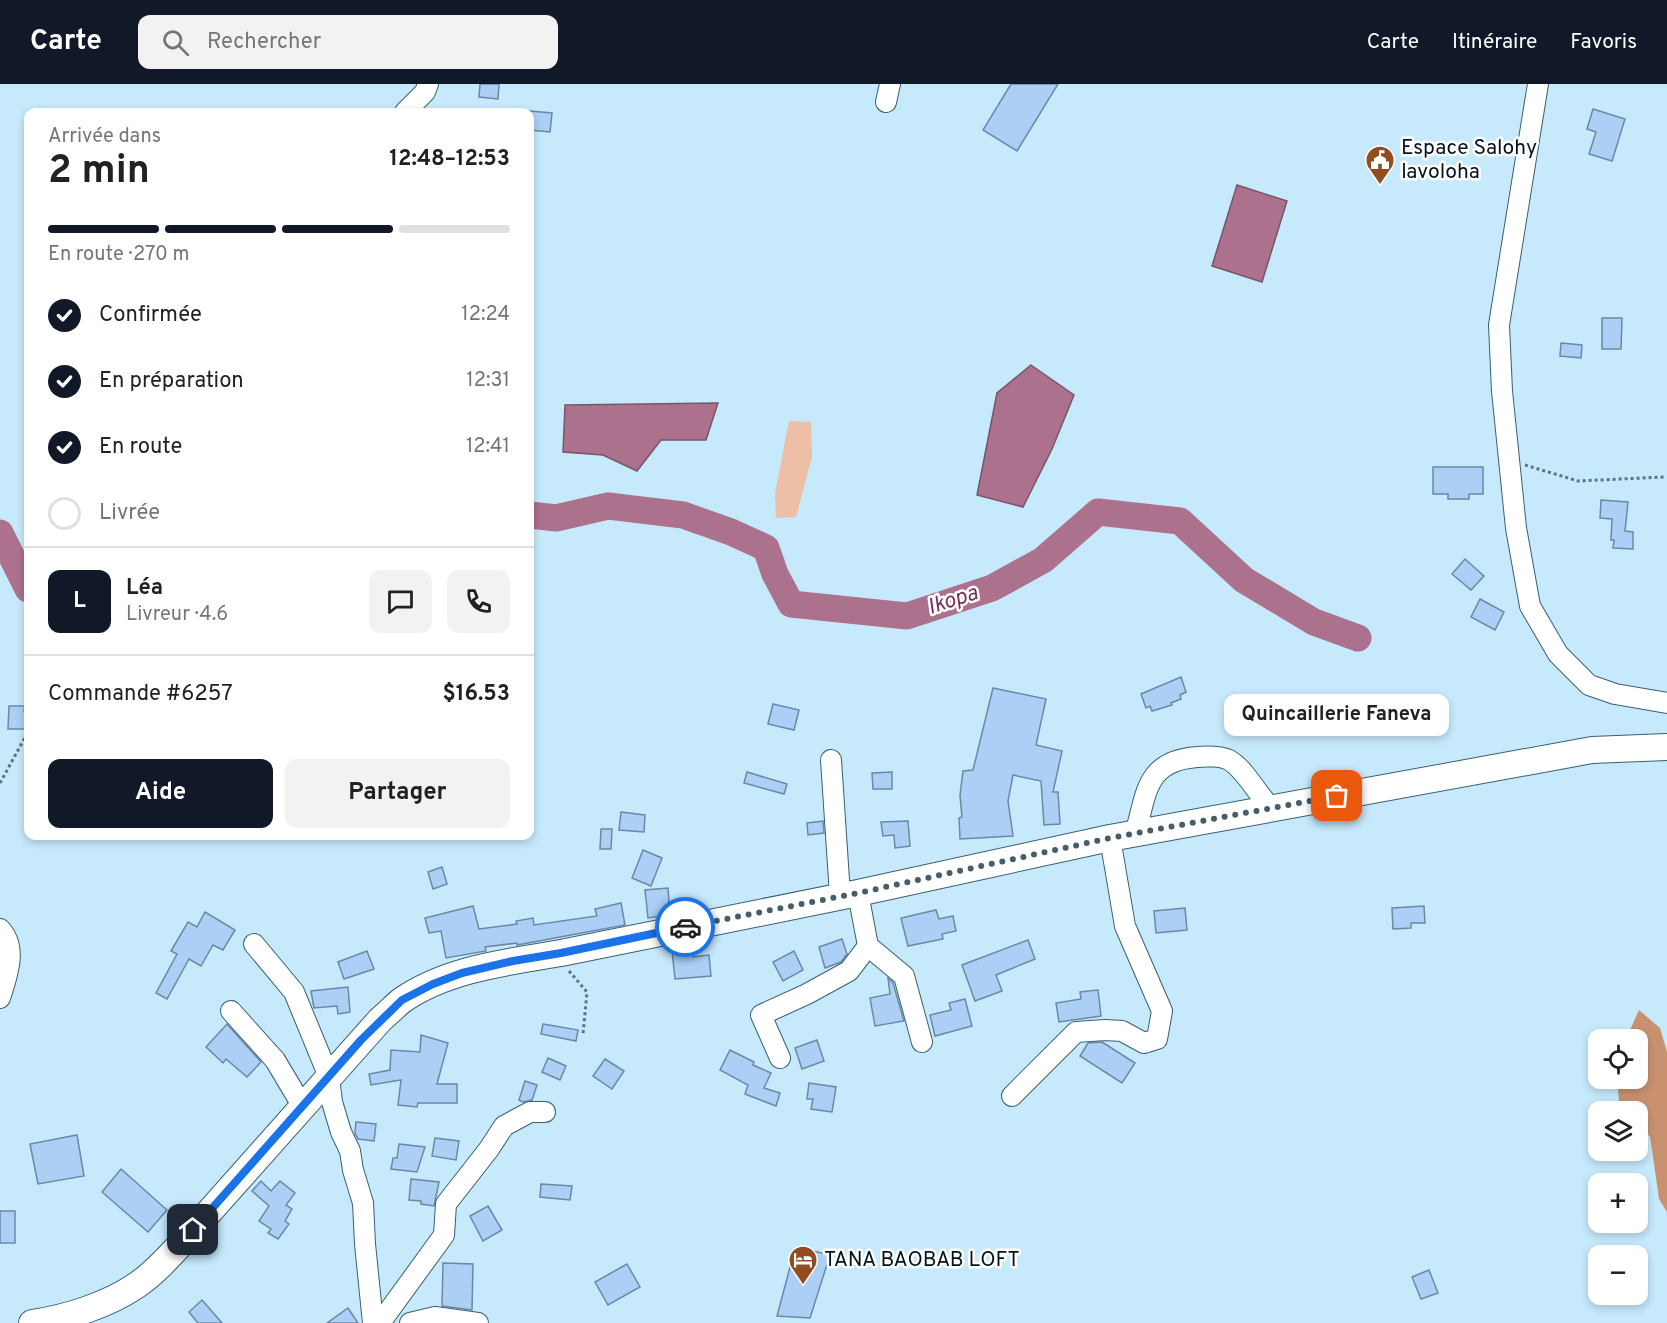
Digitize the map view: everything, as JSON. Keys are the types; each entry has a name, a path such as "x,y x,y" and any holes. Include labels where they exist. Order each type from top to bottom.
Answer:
{"main road":[{"path":"32,1323 67,1316 113,1299 137,1285 178,1247 380,1020 402,1000 462,973 1122,836 1271,808 1592,750 1667,747"}],"street":[{"path":"409,108 425,92 428,84"},
{"path":"1538,84 1499,325 1502,391 1516,528 1530,606 1558,654 1589,685 1615,694 1667,703"},
{"path":"1011,1096 1076,1032 1122,1031 1144,1043 1157,1039 1162,1011 1125,926 1122,836 1161,767 1180,758 1206,756 1227,759 1239,769 1271,808"},
{"path":"831,760 849,894 867,946 904,976 922,1042"},
{"path":"0,929 5,934 10,949 8,974 0,998"},
{"path":"254,944 294,992 329,1077 332,1102 341,1132 350,1151 363,1203 373,1323"},
{"path":"780,1058 761,1015 849,971 867,946"},
{"path":"231,1011 275,1060 303,1107"},
{"path":"380,1323 444,1235 446,1204 489,1149 504,1125 530,1112 545,1112"},
{"path":"410,1323 435,1317 478,1323"}],"path":[{"path":"1509,460 1578,481 1664,477"},
{"path":"0,783 24,739"},
{"path":"561,953 570,973 587,992 583,1034"}],"shaded area":[{"path":"1237,185 1287,201 1262,282 1212,266"},
{"path":"1031,365 1074,395 1052,449 1023,507 977,495 997,393"},
{"path":"718,403 706,440 661,440 637,471 603,455 563,452 565,405"},
{"path":"789,421 811,422 812,457 796,517 776,518 775,493"},
{"path":"1639,1010 1660,1028 1667,1052 1667,1212 1659,1199 1650,1136 1648,1135 1648,1101 1619,1101 1618,1089 1648,1089 1648,1029 1630,1029"}],"building":[{"path":"480,84 499,84 498,99 479,97"},
{"path":"1011,84 1058,84 1017,151 983,130"},
{"path":"1593,109 1625,119 1612,161 1589,154 1596,132 1587,129"},
{"path":"534,111 552,113 550,132 534,130"},
{"path":"1602,318 1622,318 1621,349 1602,349"},
{"path":"1561,343 1582,345 1581,358 1560,356"},
{"path":"1433,467 1483,467 1483,494 1469,494 1469,499 1448,499 1448,494 1433,494"},
{"path":"1601,500 1628,502 1625,531 1633,532 1633,549 1613,548 1612,519 1600,518"},
{"path":"1465,559 1484,576 1471,590 1452,574"},
{"path":"1480,599 1504,612 1495,630 1471,617"},
{"path":"1181,677 1186,692 1180,695 1181,699 1171,703 1172,705 1152,711 1150,706 1146,708 1141,694"},
{"path":"993,688 1046,699 1036,745 1062,751 1053,792 1058,792 1060,824 1044,825 1041,781 1013,775 1008,801 1013,836 960,839 959,818 962,817 960,795 963,771 973,770"},
{"path":"773,704 799,710 794,730 768,724"},
{"path":"9,706 24,706 24,729 8,729"},
{"path":"747,772 787,784 784,794 744,783"},
{"path":"892,772 892,789 873,789 872,773"},
{"path":"621,812 645,815 644,832 619,830"},
{"path":"823,821 824,833 808,835 807,823"},
{"path":"908,821 910,846 895,848 894,835 883,836 881,822"},
{"path":"601,829 612,829 611,849 600,849"},
{"path":"643,850 662,858 651,886 632,878"},
{"path":"442,867 447,884 433,889 428,872"},
{"path":"668,888 669,902 688,899 690,912 648,918 645,890"},
{"path":"621,903 625,925 517,945 517,943 485,947 486,951 446,958 441,931 429,933 425,918 473,906 479,929 517,924 516,921 533,918 534,925 597,916 595,909"},
{"path":"1424,906 1425,923 1411,923 1411,928 1393,929 1392,908"},
{"path":"1185,908 1187,930 1156,933 1154,911"},
{"path":"936,910 939,919 953,916 956,931 942,934 943,939 908,946 901,918"},
{"path":"205,912 235,930 223,950 213,945 201,966 189,959 167,999 156,993 177,954 171,951 188,922 197,927"},
{"path":"842,939 847,954 841,962 825,968 819,947"},
{"path":"1028,940 1035,959 996,975 1002,991 975,1001 962,965"},
{"path":"692,949 693,957 709,955 711,976 675,979 672,951"},
{"path":"367,951 374,969 344,979 338,962"},
{"path":"794,951 803,970 783,981 773,962"},
{"path":"888,978 893,983 904,1021 875,1026 870,998 890,994"},
{"path":"348,987 350,1012 338,1014 337,1006 314,1008 311,991"},
{"path":"1098,990 1101,1016 1059,1022 1056,1003 1081,999 1080,992"},
{"path":"965,999 972,1026 935,1036 930,1015 951,1010 949,1003"},
{"path":"227,1024 261,1062 247,1077 226,1059 223,1063 206,1047"},
{"path":"543,1024 578,1030 576,1041 541,1034"},
{"path":"421,1035 448,1043 437,1084 457,1084 457,1103 418,1103 417,1107 398,1105 401,1080 371,1085 369,1074 390,1070 391,1050 420,1052"},
{"path":"817,1040 824,1061 802,1069 795,1048"},
{"path":"1102,1042 1135,1063 1122,1083 1080,1056 1088,1043"},
{"path":"730,1050 754,1062 753,1065 771,1073 764,1088 780,1093 776,1106 745,1094 748,1085 720,1070"},
{"path":"548,1058 566,1066 560,1080 542,1072"},
{"path":"605,1059 624,1071 612,1089 593,1076"},
{"path":"525,1081 537,1085 532,1100 523,1102 519,1100"},
{"path":"809,1083 836,1087 832,1112 811,1109 813,1099 807,1099"},
{"path":"356,1122 376,1124 374,1141 358,1139 355,1133"},
{"path":"77,1135 84,1176 38,1184 30,1144"},
{"path":"435,1138 459,1141 456,1160 432,1156"},
{"path":"399,1144 425,1147 417,1172 391,1169 393,1158 397,1158"},
{"path":"121,1169 167,1210 148,1232 102,1192"},
{"path":"411,1179 439,1182 434,1206 421,1204 421,1201 409,1200"},
{"path":"261,1181 271,1191 280,1181 295,1193 286,1205 292,1209 285,1221 289,1224 278,1239 268,1233 271,1229 259,1221 269,1206 252,1191"},
{"path":"541,1184 572,1186 570,1200 540,1197"},
{"path":"488,1206 502,1230 483,1241 470,1216"},
{"path":"0,1211 15,1211 15,1243 0,1243"},
{"name":"TANA BAOBAB LOFT","path":"801,1248 830,1255 810,1318 777,1316 793,1256"},
{"path":"443,1263 473,1264 472,1310 442,1306"},
{"path":"627,1264 640,1287 608,1305 595,1282"},
{"path":"1429,1270 1438,1293 1421,1299 1412,1277"},
{"path":"202,1300 222,1323 198,1323 189,1312"},
{"path":"348,1308 358,1323 327,1323"}],"waterway":[{"name":"Ikopa","path":"534,515 556,518 608,506 683,515 731,532 766,548 775,574 791,604 907,616 992,588 1043,560 1098,512 1180,521 1244,580 1314,622 1358,638"},
{"name":"Ikopa","path":"0,533 24,581"}],"way so far":[{"path":"685,927 858,893 1110,838 1337,796"}],"place":[{"name":"Espace Salohy Iavoloha","path":"1380,186"},
{"name":"Quincaillerie Faneva","path":"1337,796"},
{"name":"TANA BAOBAB LOFT","path":"803,1286"}],"route":[{"path":"193,1230 361,1040 402,1000 433,984 462,973 685,927"}]}
